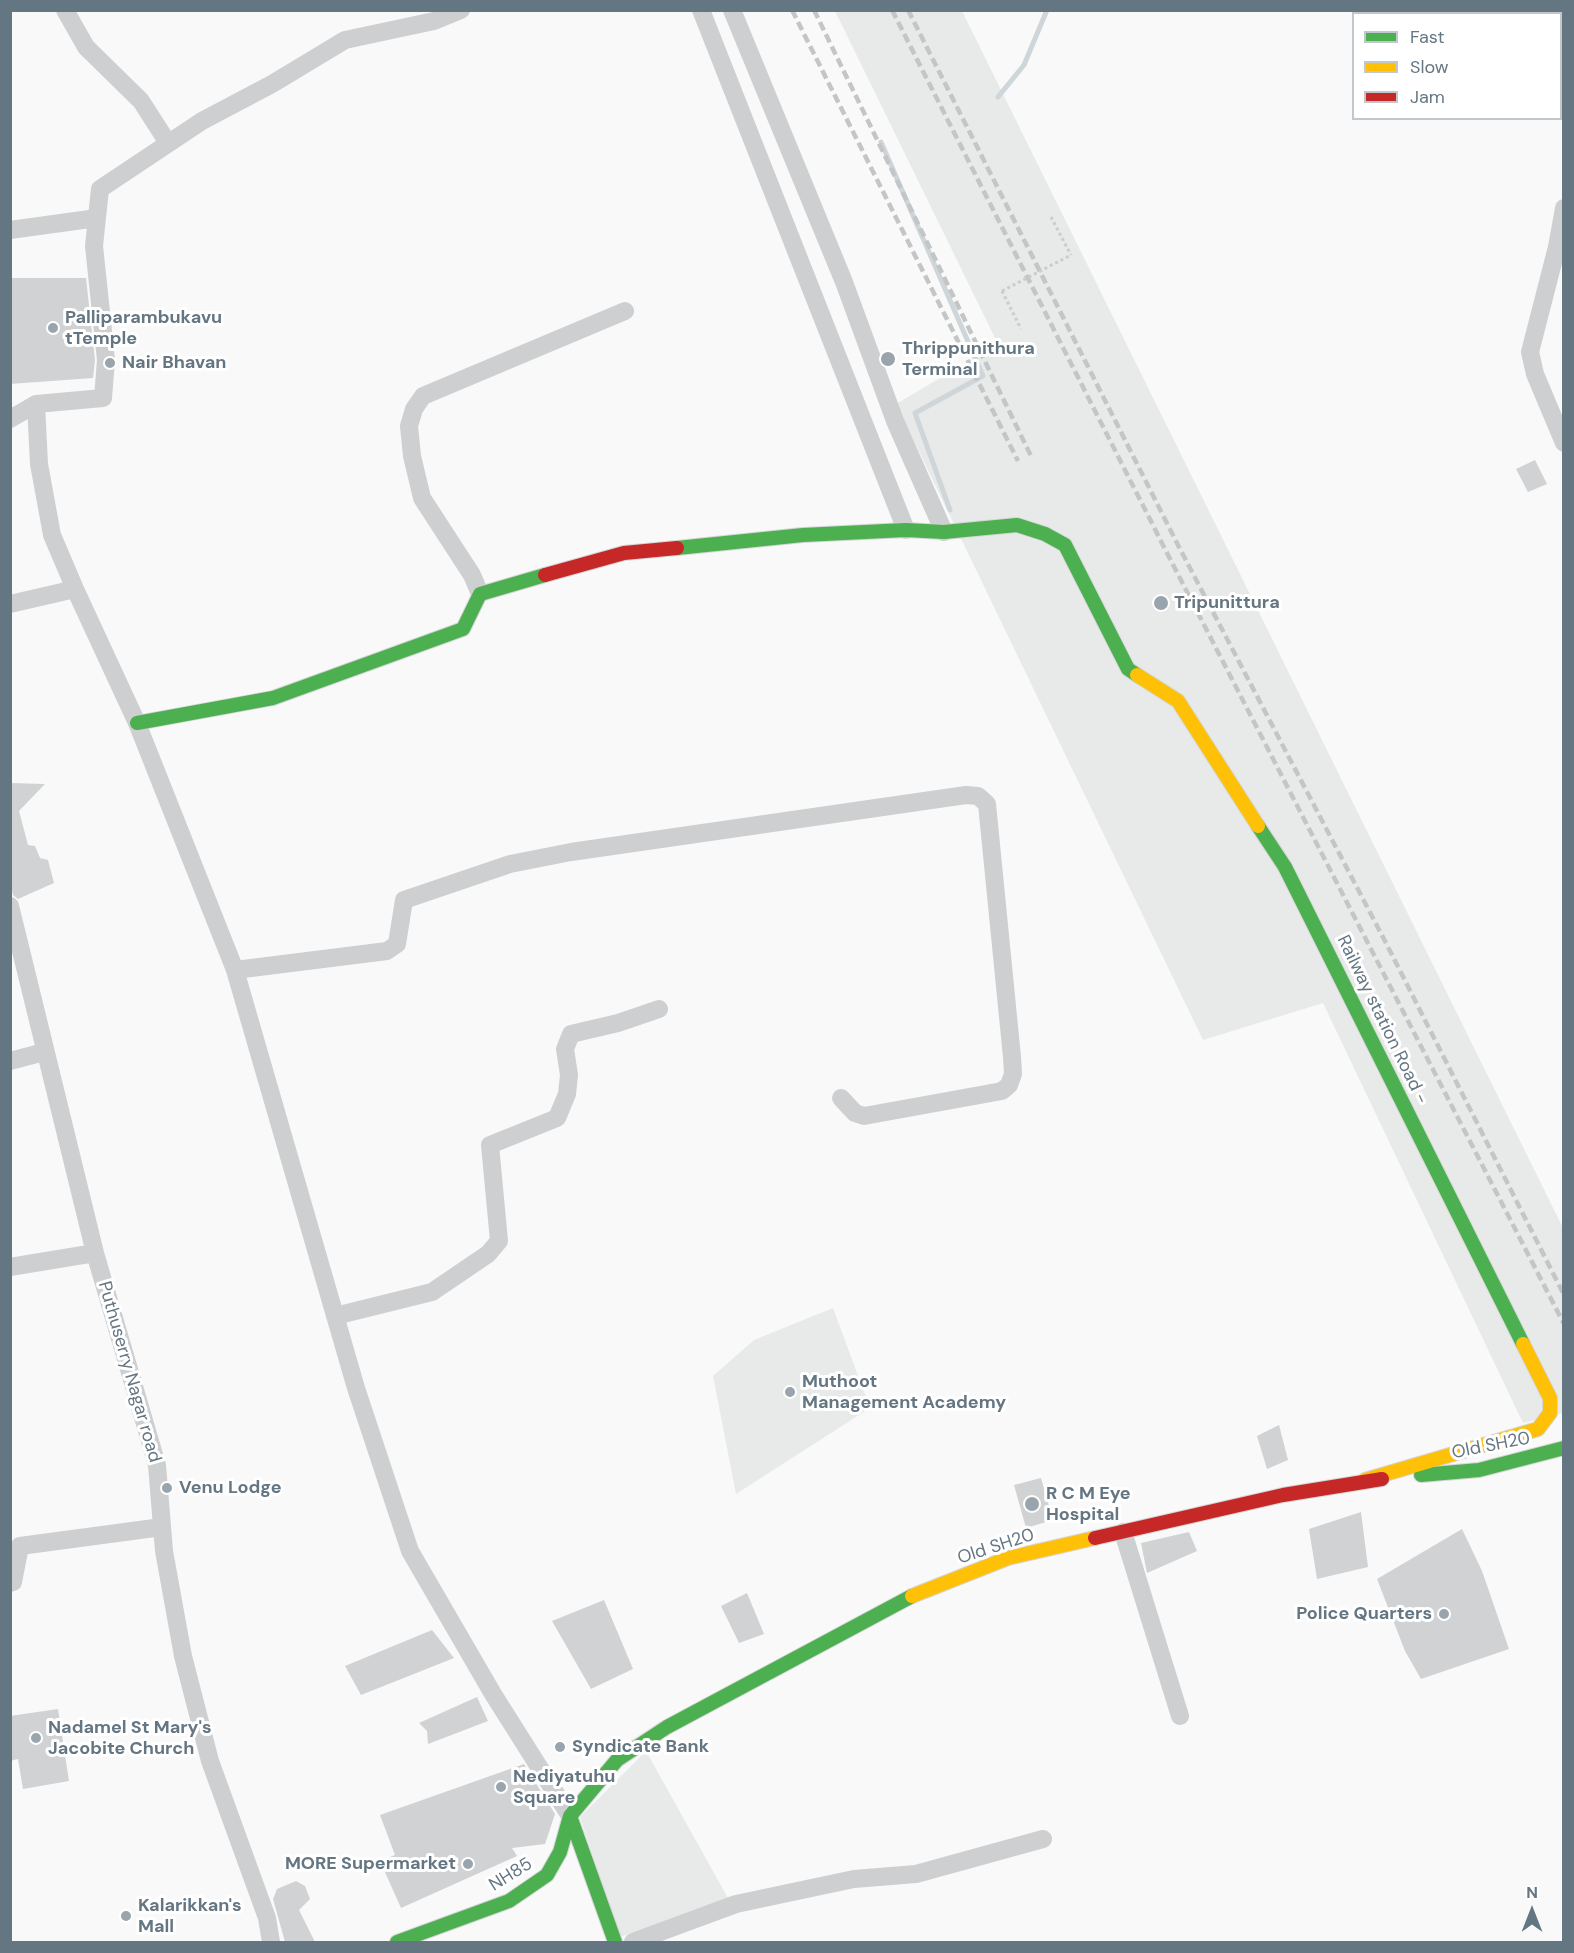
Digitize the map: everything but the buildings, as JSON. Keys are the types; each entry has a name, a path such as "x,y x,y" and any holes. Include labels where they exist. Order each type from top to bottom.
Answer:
{"street":[{"path":"65,10 86,46 141,101 168,143"},
{"path":"10,419 36,404 103,398 106,360 94,246 100,189 168,143 345,40 461,10"},
{"path":"701,10 906,530"},
{"path":"137,723 273,699 463,629 480,594 624,553 803,535 906,530 944,532 895,421 844,282 732,10"},
{"path":"1563,208 1557,247 1530,352 1535,374 1563,443"},
{"path":"10,230 97,218"},
{"path":"480,594 472,575 422,498 412,456 410,426 414,409 423,396 625,311"},
{"path":"36,404 39,464 52,535 137,723 235,970 335,1316 410,1551 494,1694 570,1816 615,1942"},
{"name":"Railway station Road -","path":"944,532 1017,525 1045,534 1065,545 1128,669 1178,701 1285,867 1550,1398 1550,1413 1538,1429 1365,1480"},
{"path":"10,604 75,589"},
{"path":"235,970 387,951 398,944 404,900 510,864 571,852 966,795 978,796 987,804 1012,1057 1013,1074 1009,1085 1002,1091 864,1116 855,1113 840,1098"},
{"name":"Puthuserry Nagar road","path":"10,906 95,1253 157,1464 162,1527 183,1656 210,1761 267,1918 271,1942"},
{"path":"335,1316 432,1292 488,1254 500,1241 490,1145 557,1118 567,1094 569,1076 566,1048 571,1034 618,1023 659,1009"},
{"path":"10,1061 45,1052"},
{"path":"10,1267 95,1253"},
{"name":"Old SH20","path":"596,1785 617,1760 668,1727 898,1602 1008,1558 1283,1495 1365,1480 1479,1470 1558,1450"},
{"path":"10,1583 13,1582 21,1546 162,1527"},
{"path":"1123,1532 1180,1716"},
{"name":"NH85","path":"397,1942 509,1901 547,1875 560,1852 570,1816 596,1785"},
{"path":"633,1942 736,1904 854,1879 916,1874 1043,1839"}],"path":[{"path":"1021,329 1002,291 1071,255 1051,217"}],"shaded area":[{"path":"835,11 962,11 1563,1228 1563,1413 1523,1423 1323,1003 1203,1040 896,404 998,344"},
{"name":"Muthoot Management Academy","path":"833,1308 870,1408 736,1494 713,1376 754,1340"},
{"path":"646,1751 729,1900 620,1937 580,1817"}],"waterway":[{"path":"998,97 1024,65 1047,10"},
{"path":"881,142 983,376 915,413 950,510"}],"railway":[{"path":"792,10 1018,461"},
{"path":"814,10 1031,456"},
{"path":"892,10 1167,553 1564,1324"},
{"path":"908,10 1179,547 1386,943 1564,1295"}],"traffic: fast":[{"path":"677,548 803,535 906,530 944,532 1017,525 1045,534 1065,545 1128,669 1137,675"},
{"path":"137,723 273,698 463,629 480,594 545,575"},
{"path":"1258,826 1285,867 1523,1344"},
{"path":"1421,1475 1479,1470 1564,1448"},
{"path":"397,1942 509,1901 547,1875 560,1852 570,1816 617,1760 667,1727 912,1596"},
{"path":"570,1816 615,1942"}],"traffic: slow":[{"path":"1137,675 1178,701 1258,826"},
{"path":"1365,1480 1538,1429 1550,1413 1550,1398 1523,1344"},
{"path":"912,1596 1008,1558 1095,1538"}],"traffic: jam":[{"path":"545,575 624,553 677,548"},
{"path":"1095,1538 1283,1495 1382,1479"}],"place":[{"name":"Palliparambukavu tTemple","path":"53,328"},
{"name":"Thrippunithura Terminal","path":"888,359"},
{"name":"Nair Bhavan","path":"110,363"},
{"name":"Tripunittura","path":"1161,603"},
{"name":"Muthoot Management Academy","path":"790,1392"},
{"name":"Venu Lodge","path":"167,1488"},
{"name":"R C M Eye Hospital","path":"1032,1504"},
{"name":"Police Quarters","path":"1444,1614"},
{"name":"Nadamel St Mary's Jacobite Church","path":"36,1738"},
{"name":"Syndicate Bank","path":"560,1747"},
{"name":"Nediyatuhu Square","path":"501,1787"},
{"name":"MORE Supermarket","path":"468,1864"},
{"name":"Kalarikkan's Mall","path":"126,1916"}]}
